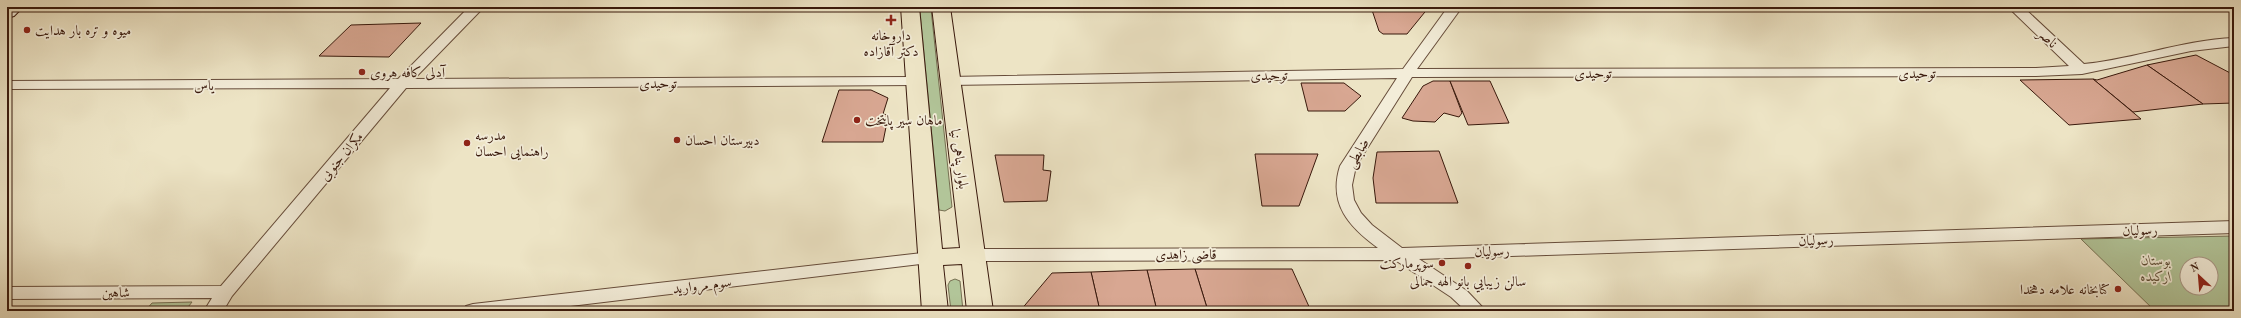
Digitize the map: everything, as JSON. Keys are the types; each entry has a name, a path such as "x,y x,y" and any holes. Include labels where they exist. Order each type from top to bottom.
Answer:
{"main road":[{"path":"7,12 14,7"},
{"path":"910,7 935,311"},
{"name":"بلوار پناهی نیا","path":"941,7 949,81 980,311"},
{"path":"931,258 973,255"}],"street":[{"name":"مکران جنوبی","path":"213,311 226,292 400,85 477,7"},
{"name":"ضابطی","path":"1455,7 1407,73 1348,166 1344,191 1347,204 1354,216 1398,254 1455,291 1477,311"},
{"name":"ناصر","path":"2015,7 2082,70"},
{"name":"توحیدی","path":"949,81 1407,73 2036,72 2082,70 2123,63 2174,49 2234,42"},
{"name":"توحیدی","path":"400,85 916,81"},
{"name":"یاس","path":"7,85 400,85"},
{"name":"رسولیان","path":"1398,254 2234,227"},
{"name":"قاضی زاهدی","path":"973,255 1398,254"},
{"name":"سوم مروارید","path":"473,311 931,258"},
{"name":"شاهین","path":"7,293 226,292"}],"green space":[{"path":"925,8 931,9 952,207 945,211 939,210 920,11"},
{"name":"بوستان ارکیده","path":"2234,236 2234,311 2155,311 2081,239"},
{"path":"955,279 960,281 963,311 951,311 948,285 950,281"},
{"path":"192,302 185,311 145,311 152,303"}],"building":[{"path":"93,7 123,7 118,10"},
{"path":"1371,7 1429,7 1407,34 1383,34 1379,31"},
{"path":"421,23 389,57 319,56 351,25"},
{"path":"2196,55 2234,75 2234,103 2203,104 2147,65"},
{"path":"2147,65 2203,104 2133,112 2093,79 2097,80"},
{"path":"2093,79 2141,119 2069,125 2020,80"},
{"path":"1433,81 1450,81 1462,113 1459,117 1444,113 1435,122 1413,121 1402,118 1423,86"},
{"path":"1450,81 1490,81 1509,123 1468,125"},
{"path":"1301,83 1344,83 1361,96 1345,111 1308,111"},
{"name":"ماهان سیر پایتخت","path":"839,90 871,90 888,98 883,114 887,115 883,126 886,127 883,142 822,142"},
{"path":"1439,151 1458,203 1376,203 1373,178 1377,152"},
{"path":"1255,154 1318,154 1299,206 1262,206"},
{"path":"995,155 1044,155 1043,170 1051,171 1047,201 1004,202"},
{"path":"1195,269 1292,269 1311,311 1208,311"},
{"path":"1195,269 1208,311 1157,311 1147,270"},
{"path":"1147,270 1157,311 1100,311 1091,272"},
{"path":"1091,272 1100,311 1020,311 1052,273"}],"place":[{"name":"داروخانه دکتر آقازاده","path":"891,20"},
{"name":"میوه و تره بار هدایت","path":"27,30"},
{"name":"آدلی کافه هروی","path":"362,72"},
{"name":"ماهان سیر پایتخت","path":"857,120"},
{"name":"دبیرستان احسان","path":"677,140"},
{"name":"مدرسه راهنمایی احسان","path":"467,143"},
{"name":"سوپرمارکت","path":"1442,263"},
{"name":"سالن زيبايي بانو الهه جمالی","path":"1468,266"},
{"name":"کتابخانه علامه دهخدا","path":"2118,289"}]}
